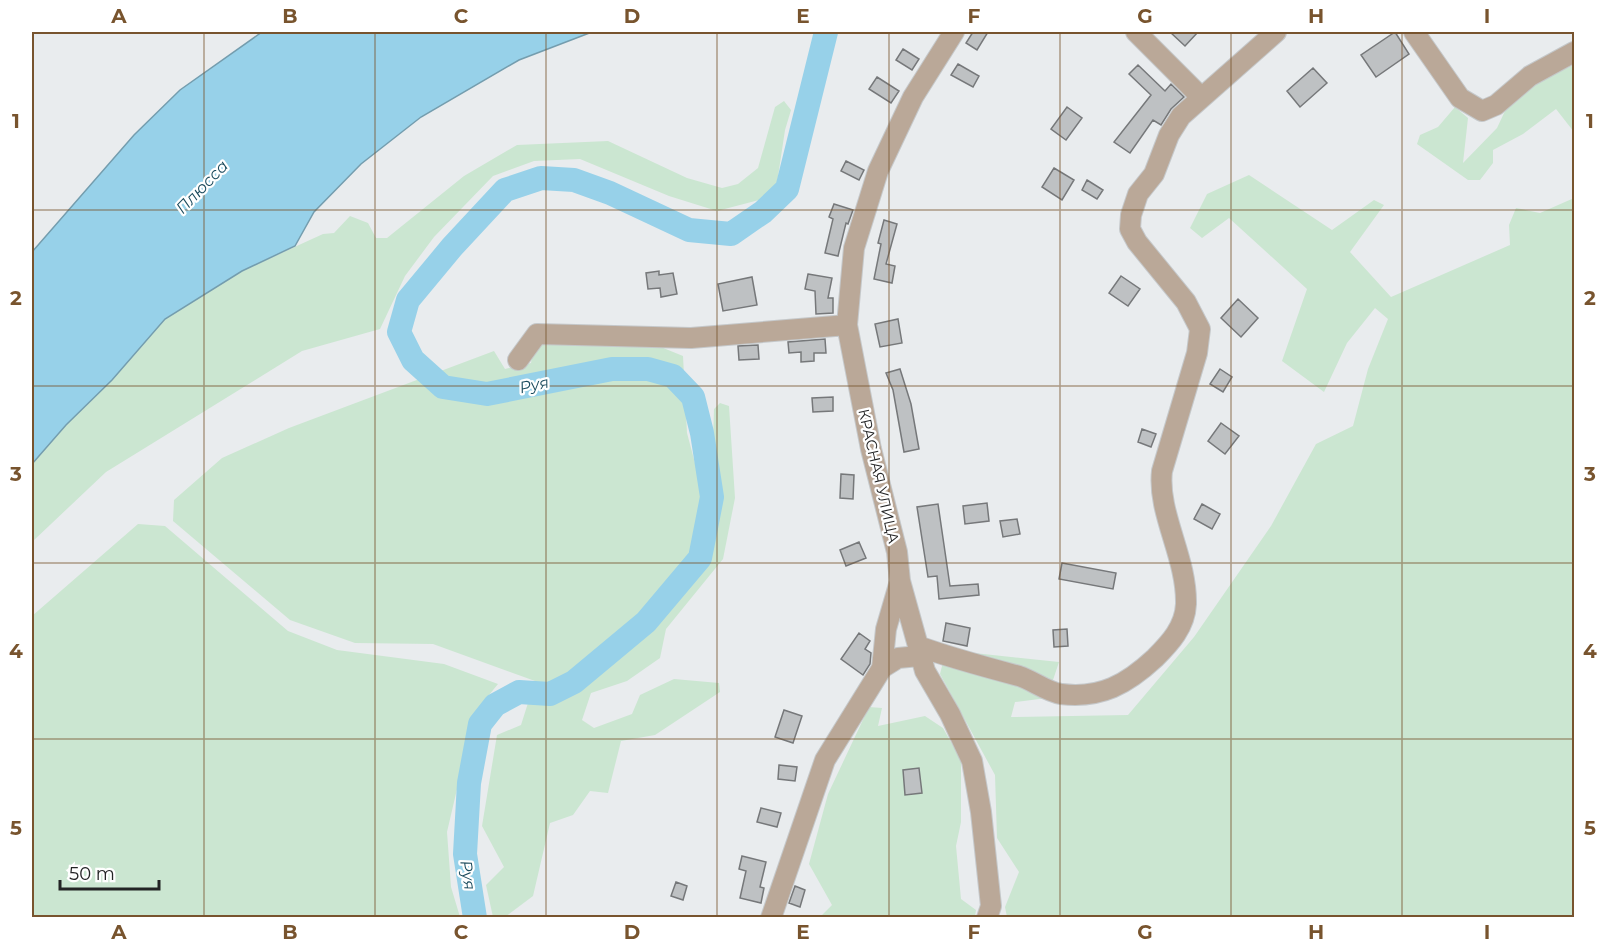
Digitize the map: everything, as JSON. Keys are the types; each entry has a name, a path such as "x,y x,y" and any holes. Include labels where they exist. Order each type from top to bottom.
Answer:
{"street":[{"name":"КРАСНАЯ УЛИЦА","path":"771,918 825,760 882,668 886,629 900,581 897,552 871,449 847,325 854,248 878,171 913,97 954,32"},
{"path":"1136,32 1201,97"},
{"path":"882,668 898,658 918,651 1031,680 1059,694 1095,693 1115,688 1133,678 1172,642 1185,616 1184,569 1160,488 1162,471 1197,353 1200,329 1186,302 1137,242 1130,229 1131,215 1138,194 1154,174 1175,126 1201,97 1219,85 1276,32"},
{"path":"1414,32 1460,98 1482,111 1496,105 1530,76 1575,52"},
{"path":"518,360 537,334 691,338 847,325"},
{"path":"900,581 918,651 972,761 981,812 989,912"}],"green space":[{"path":"1574,65 1574,132 1556,109 1523,134 1493,150 1493,163 1480,180 1468,180 1417,144 1420,135 1438,127 1455,107 1468,118 1463,163 1497,128 1505,111 1540,80"},
{"path":"784,101 791,110 785,130 777,183 759,200 717,211 669,196 580,159 534,161 493,176 434,237 405,276 380,329 302,351 106,472 32,542 32,464 66,425 112,380 165,319 242,271 323,234 334,233 350,216 368,223 376,238 387,238 464,176 517,145 608,141 687,178 722,188 738,184 758,168 775,107"},
{"path":"1249,175 1332,230 1374,200 1384,205 1350,252 1391,297 1510,245 1509,225 1516,208 1540,213 1574,198 1574,917 1007,917 1005,907 1019,872 997,838 995,775 940,674 943,662 965,652 1059,662 1047,698 1015,702 1011,717 1128,715 1194,637 1271,526 1316,444 1353,426 1368,369 1388,319 1375,308 1347,343 1324,392 1282,361 1307,289 1229,218 1202,238 1190,228 1207,194"},
{"path":"651,343 683,356 687,433 700,482 712,476 714,409 720,403 729,406 735,498 723,559 666,629 660,658 627,681 591,693 582,720 594,728 632,714 640,695 674,679 719,683 720,692 655,735 621,741 608,793 590,791 573,815 550,823 533,896 505,917 493,917 486,885 504,867 482,826 497,735 521,725 535,681 433,644 355,643 290,620 173,521 174,500 222,458 289,428 494,351 505,369 531,363 534,344"},
{"path":"138,524 165,526 288,631 337,650 444,664 498,684 475,712 447,832 451,887 460,917 32,917 32,616"},
{"path":"869,707 882,708 878,726 925,716 943,728 961,760 961,822 956,846 961,899 976,910 975,917 820,917 832,905 809,864 828,794"}],"water":[{"name":"Плюсса","path":"262,32 592,32 519,60 421,117 361,164 314,212 295,246 242,271 165,319 112,380 66,425 32,464 32,252 134,135 180,90"}],"building":[{"path":"973,32 988,32 977,50 966,43"},
{"path":"1170,32 1198,32 1185,46"},
{"path":"1395,32 1409,54 1376,77 1361,55"},
{"path":"903,49 919,59 912,70 896,60"},
{"path":"958,64 979,76 973,87 951,75"},
{"path":"1138,65 1165,91 1171,84 1184,97 1171,109 1161,125 1153,120 1130,153 1114,142 1151,95 1129,74"},
{"path":"1313,68 1327,83 1300,107 1287,91"},
{"path":"877,77 899,91 891,103 869,89"},
{"path":"1067,107 1082,118 1066,140 1051,129"},
{"path":"846,161 864,170 859,180 841,171"},
{"path":"1054,168 1074,180 1062,200 1042,187"},
{"path":"1087,180 1103,190 1097,199 1082,190"},
{"path":"834,204 853,210 848,224 846,223 838,256 825,253 833,219 829,217"},
{"path":"884,220 897,224 886,264 895,266 892,283 874,279 881,244 878,243"},
{"path":"659,271 659,275 673,273 677,294 661,297 660,288 648,289 646,273"},
{"path":"808,274 832,278 828,298 833,298 833,313 816,314 815,291 805,289"},
{"path":"1121,276 1140,289 1128,306 1109,293"},
{"path":"752,277 757,305 723,311 718,284"},
{"path":"1238,299 1258,318 1241,337 1221,318"},
{"path":"898,319 902,343 880,347 875,324"},
{"path":"825,339 826,353 814,353 814,361 801,362 801,352 789,353 788,342"},
{"path":"758,345 759,359 739,360 738,346"},
{"path":"900,369 911,404 919,449 904,452 893,390 886,373"},
{"path":"1220,369 1232,377 1223,392 1210,384"},
{"path":"833,397 833,411 813,412 812,398"},
{"path":"1221,423 1239,436 1225,454 1208,441"},
{"path":"1142,429 1156,434 1151,447 1138,442"},
{"path":"841,474 854,475 853,499 840,498"},
{"path":"987,503 989,521 965,524 963,506"},
{"path":"938,504 950,586 978,584 979,595 939,599 937,576 928,577 917,507"},
{"path":"1202,504 1220,514 1212,529 1194,519"},
{"path":"1017,519 1020,534 1003,537 1000,521"},
{"path":"859,542 866,558 846,566 840,550"},
{"path":"1062,563 1116,573 1113,589 1059,579"},
{"path":"946,623 970,628 967,646 943,641"},
{"path":"1067,629 1068,646 1054,647 1053,630"},
{"path":"859,633 870,641 865,649 871,653 870,664 863,675 841,659"},
{"path":"784,710 802,716 793,743 775,737"},
{"path":"779,765 797,767 795,781 778,779"},
{"path":"919,768 922,793 905,795 903,770"},
{"path":"761,808 781,813 777,827 757,822"},
{"path":"742,856 766,862 760,887 764,888 761,903 740,898 746,871 739,869"},
{"path":"676,882 687,886 683,900 671,896"},
{"path":"795,886 805,890 800,907 789,903"}],"waterway":[{"name":"Руя","path":"475,918 465,854 469,783 480,724 495,705 519,692 550,694 574,682 646,622 700,558 712,497 702,433 693,397 673,376 648,369 612,369 487,394 443,387 413,360 399,332 408,300 452,247 505,190 541,178 574,180 610,193 689,230 731,234 763,212 787,189 826,32"}]}
